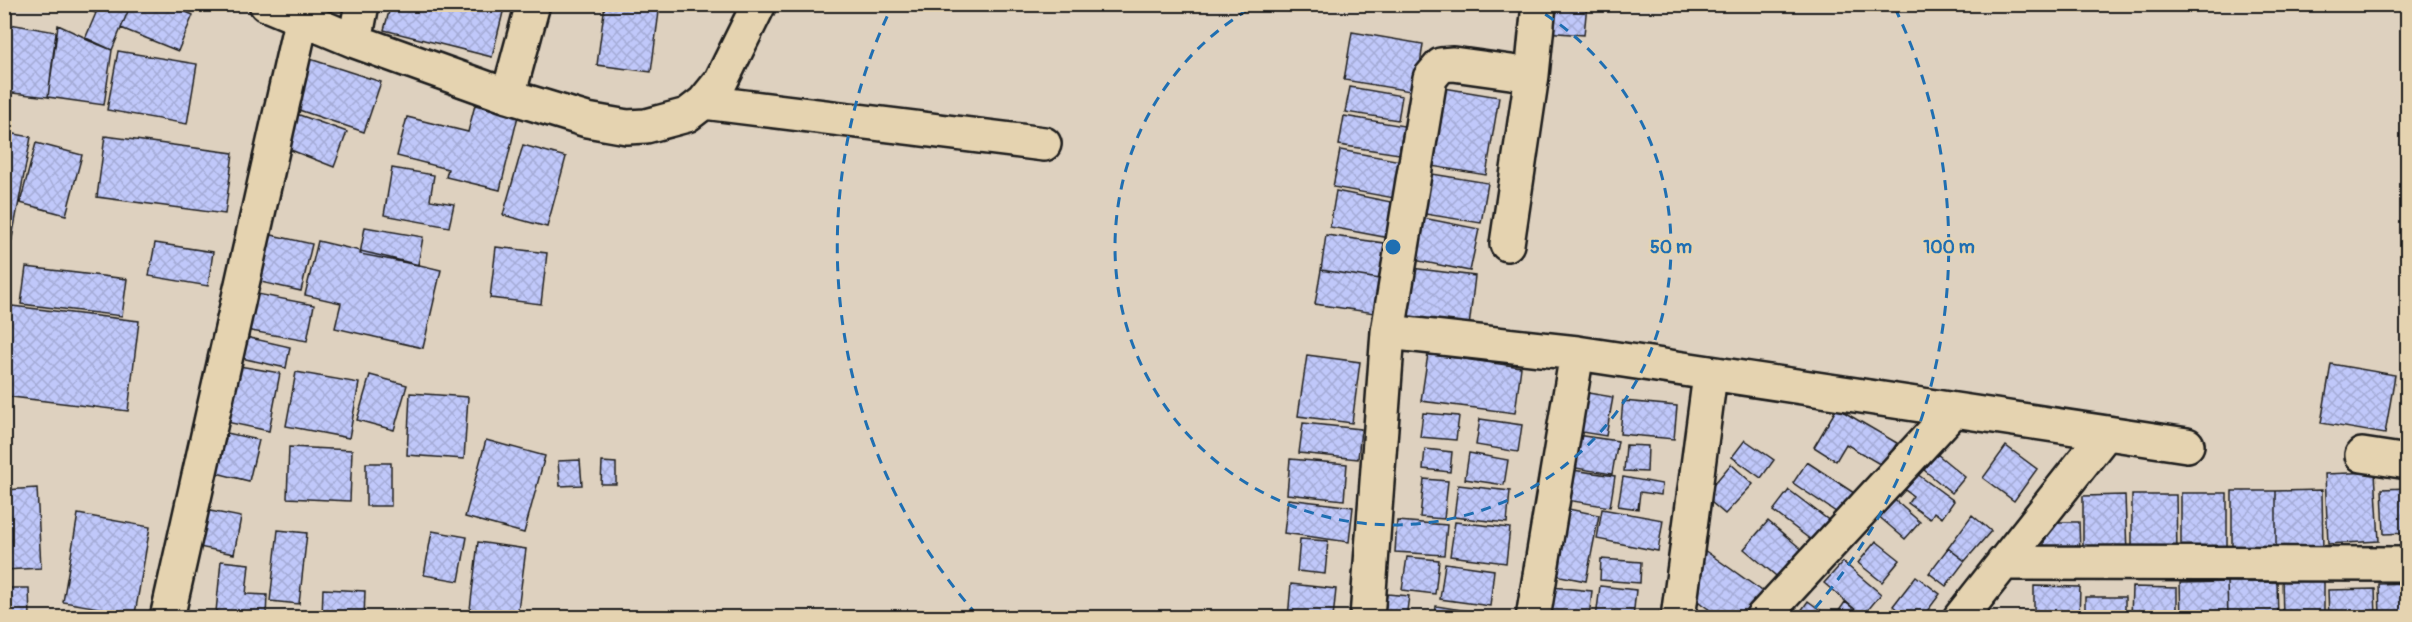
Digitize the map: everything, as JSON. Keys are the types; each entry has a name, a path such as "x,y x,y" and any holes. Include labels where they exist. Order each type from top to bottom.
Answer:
{"street":[{"path":"266,4 355,41 508,96 587,120 627,127 646,126 687,115 704,102 721,81 759,4"},
{"path":"355,41 362,4"},
{"path":"508,96 533,4"},
{"path":"1507,244 1533,75 1539,4"},
{"path":"167,618 302,18"},
{"path":"1367,618 1388,332 1430,78 1441,65 1453,64 1533,75"},
{"path":"704,102 1044,144"},
{"path":"1388,332 1577,353 1710,375 2187,445"},
{"path":"1533,618 1577,353"},
{"path":"1678,618 1710,375"},
{"path":"1762,618 1954,410"},
{"path":"1960,618 2106,433"},
{"path":"2362,455 2408,462"},
{"path":"2003,563 2408,564"}],"building":[{"path":"75,4 131,4 112,50 85,39 96,13"},
{"path":"131,4 168,4 193,15 178,51 121,28"},
{"path":"391,4 415,4 453,14 456,4 505,4 492,57 384,30"},
{"path":"605,4 660,4 651,72 597,65"},
{"path":"1547,4 1587,4 1584,35 1545,32"},
{"path":"4,23 56,32 48,97 4,92"},
{"path":"58,25 112,50 104,105 48,97"},
{"path":"1352,32 1423,44 1416,92 1344,80"},
{"path":"118,51 197,64 187,124 107,110"},
{"path":"310,59 381,82 364,132 293,108"},
{"path":"1350,87 1402,96 1398,120 1345,112"},
{"path":"1444,88 1499,97 1486,175 1431,166"},
{"path":"475,105 518,116 500,190 446,177 448,169 397,156 407,117 468,132"},
{"path":"291,112 347,132 334,167 278,145"},
{"path":"1344,116 1404,126 1399,154 1339,145"},
{"path":"4,132 31,137 10,249 4,248"},
{"path":"105,136 233,153 225,214 97,197"},
{"path":"36,143 82,155 66,215 20,203"},
{"path":"523,145 566,157 547,227 503,215"},
{"path":"1340,150 1401,161 1394,198 1333,187"},
{"path":"392,168 434,175 430,200 454,204 449,227 384,215"},
{"path":"1426,173 1488,183 1481,223 1419,213"},
{"path":"1336,191 1401,204 1395,239 1330,227"},
{"path":"1418,217 1479,229 1470,271 1409,259"},
{"path":"365,227 423,237 418,265 360,254"},
{"path":"263,233 312,244 301,291 252,280"},
{"path":"1326,235 1391,244 1386,280 1321,270"},
{"path":"318,241 441,270 423,348 335,328 341,303 305,295"},
{"path":"155,243 213,252 208,286 149,276"},
{"path":"496,247 547,253 541,304 490,298"},
{"path":"26,267 127,279 122,316 21,304"},
{"path":"1411,268 1475,276 1469,327 1405,319"},
{"path":"1321,270 1386,280 1381,314 1315,304"},
{"path":"247,292 314,305 307,341 240,329"},
{"path":"12,306 139,321 128,411 4,396 4,364"},
{"path":"237,335 290,347 286,368 232,356"},
{"path":"1428,354 1521,367 1515,413 1421,401"},
{"path":"1307,355 1360,362 1352,423 1298,416"},
{"path":"2331,364 2395,375 2385,434 2321,423"},
{"path":"233,365 280,373 269,431 222,421"},
{"path":"296,372 359,383 349,438 286,426"},
{"path":"370,375 407,385 394,430 357,420"},
{"path":"1582,392 1613,397 1606,436 1575,431"},
{"path":"410,393 468,397 464,459 407,455"},
{"path":"1623,401 1677,406 1674,439 1620,434"},
{"path":"1837,408 1897,443 1883,466 1846,444 1836,461 1814,447"},
{"path":"1423,413 1459,416 1456,440 1420,437"},
{"path":"1480,419 1522,425 1518,452 1476,445"},
{"path":"1303,423 1361,429 1358,459 1299,453"},
{"path":"218,431 259,440 249,481 208,471"},
{"path":"1569,434 1618,441 1612,474 1564,466"},
{"path":"486,440 545,456 524,533 465,517"},
{"path":"1745,440 1774,460 1761,478 1732,457"},
{"path":"1626,445 1648,446 1647,472 1624,471"},
{"path":"2006,446 2037,469 2014,501 1983,478"},
{"path":"289,447 352,450 350,501 287,498"},
{"path":"1425,449 1452,452 1450,472 1423,469"},
{"path":"1469,453 1508,460 1504,485 1465,479"},
{"path":"1937,454 1965,477 1952,493 1924,470"},
{"path":"1290,459 1347,464 1344,500 1287,494"},
{"path":"580,460 582,485 560,486 558,461"},
{"path":"602,462 616,463 616,484 601,484"},
{"path":"1807,462 1854,493 1839,514 1793,483"},
{"path":"366,463 391,463 391,506 366,506"},
{"path":"1731,464 1753,484 1725,514 1704,496"},
{"path":"1565,469 1615,476 1610,507 1560,499"},
{"path":"2375,472 2379,541 2328,544 2325,474"},
{"path":"1917,474 1954,501 1942,518 1934,512 1930,519 1908,503 1913,496 1905,490"},
{"path":"1623,477 1662,484 1661,495 1640,492 1638,509 1618,506"},
{"path":"1424,479 1448,481 1444,519 1420,517"},
{"path":"1458,485 1510,491 1507,523 1454,517"},
{"path":"37,488 41,568 4,570 4,490"},
{"path":"2408,488 2408,533 2384,534 2382,489"},
{"path":"1789,490 1831,522 1815,543 1773,511"},
{"path":"2322,490 2323,554 2276,554 2276,491"},
{"path":"2232,491 2276,491 2276,554 2232,555"},
{"path":"2181,493 2227,493 2227,554 2181,554"},
{"path":"2125,495 2127,555 2083,556 2083,496"},
{"path":"2132,495 2176,495 2177,553 2132,554"},
{"path":"1890,496 1920,522 1905,539 1876,514"},
{"path":"1288,499 1353,507 1349,542 1284,533"},
{"path":"1558,507 1599,515 1586,581 1545,573"},
{"path":"1602,509 1663,520 1658,551 1597,539"},
{"path":"205,510 241,517 234,554 199,547"},
{"path":"78,514 150,527 135,614 63,602"},
{"path":"1972,515 1991,531 1965,561 1948,548"},
{"path":"1397,521 1447,525 1444,555 1395,552"},
{"path":"1768,521 1805,552 1781,580 1744,549"},
{"path":"1455,522 1510,528 1506,563 1450,556"},
{"path":"2044,522 2079,522 2080,554 2044,554"},
{"path":"278,530 307,533 299,604 270,601"},
{"path":"432,531 467,537 459,581 424,575"},
{"path":"1300,539 1328,541 1325,574 1297,571"},
{"path":"1876,541 1900,560 1882,582 1858,563"},
{"path":"478,542 526,549 517,618 469,618"},
{"path":"1948,548 1965,561 1946,586 1929,573"},
{"path":"1704,550 1762,591 1743,618 1721,618 1692,597"},
{"path":"1407,557 1439,560 1435,594 1402,590"},
{"path":"1601,559 1641,562 1640,583 1600,580"},
{"path":"221,561 249,564 246,594 267,595 266,617 216,612"},
{"path":"1843,562 1881,594 1863,616 1824,583"},
{"path":"1445,563 1494,570 1490,606 1440,599"},
{"path":"1916,576 1940,594 1922,618 1907,618 1893,606"},
{"path":"2282,578 2324,578 2324,618 2283,618"},
{"path":"2227,582 2277,582 2278,618 2228,618"},
{"path":"2227,582 2228,618 2181,618 2180,583"},
{"path":"2408,583 2408,618 2380,618 2379,584"},
{"path":"1291,584 1336,589 1333,618 1288,618"},
{"path":"1542,586 1592,591 1589,618 1539,618"},
{"path":"1600,586 1636,590 1633,618 1596,618"},
{"path":"2034,586 2080,587 2079,618 2034,618"},
{"path":"2132,587 2177,588 2177,618 2131,618"},
{"path":"4,588 29,588 30,618 4,618"},
{"path":"323,589 365,591 364,618 322,618"},
{"path":"2375,589 2376,618 2329,618 2328,590"},
{"path":"1387,594 1409,596 1406,618 1384,618"},
{"path":"2085,597 2125,597 2125,618 2085,618"},
{"path":"1808,601 1831,618 1796,618"},
{"path":"1845,602 1863,616 1862,618 1834,618"},
{"path":"1436,606 1494,615 1493,618 1435,618"}]}
